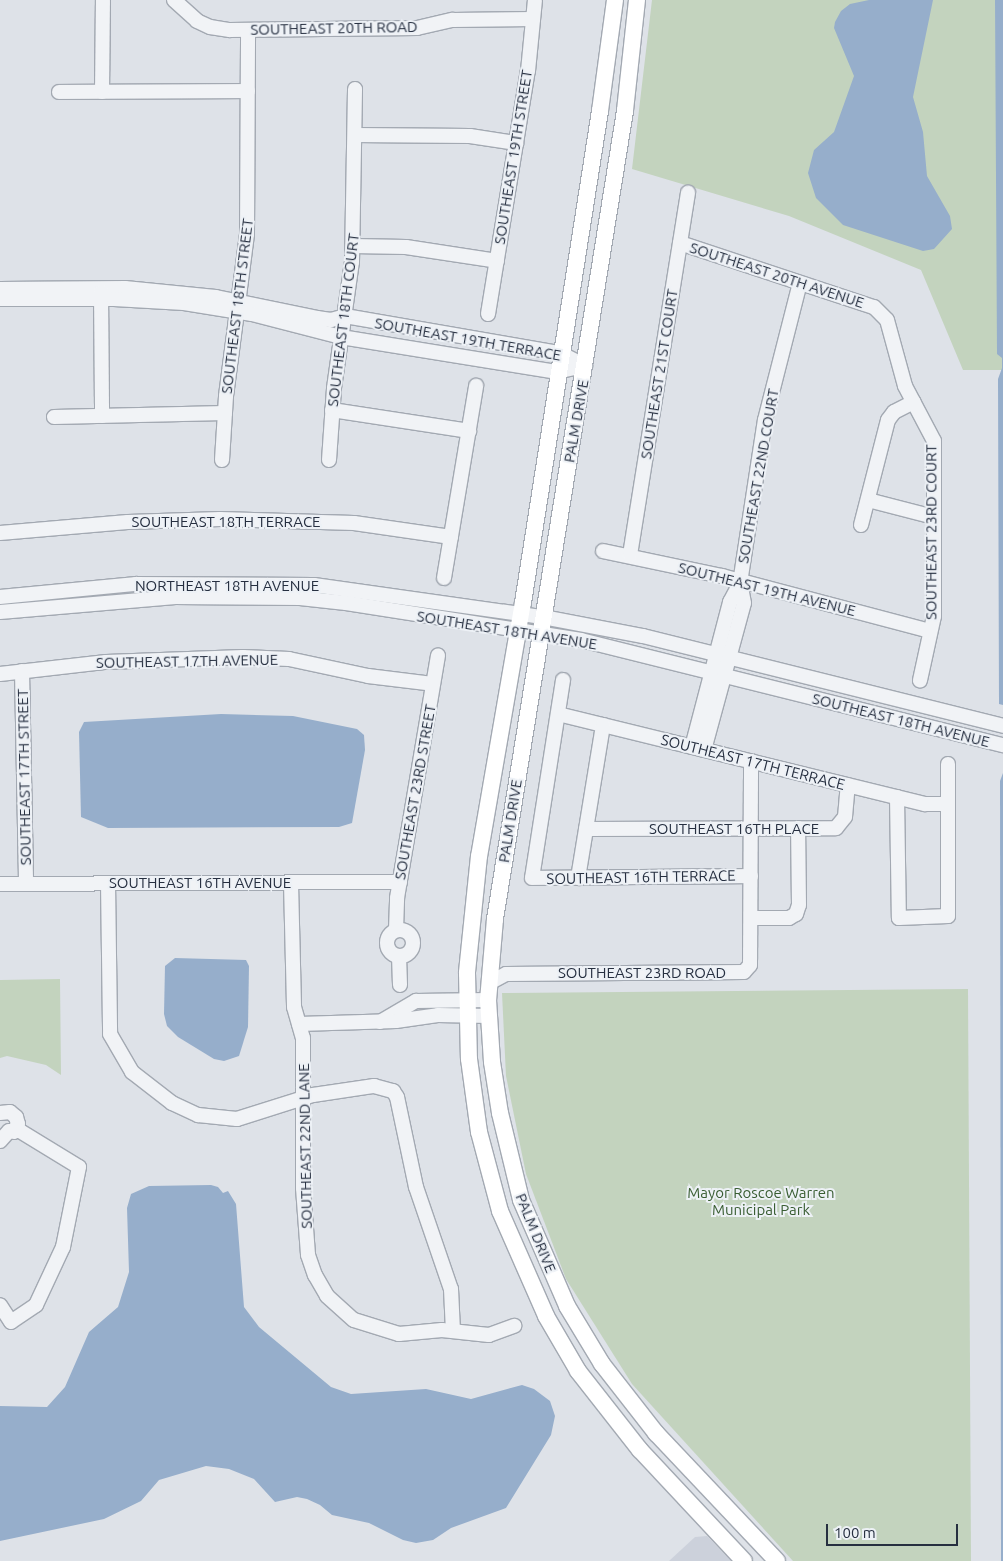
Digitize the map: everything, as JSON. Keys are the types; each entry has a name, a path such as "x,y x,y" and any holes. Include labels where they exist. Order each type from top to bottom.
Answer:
{"main road":[{"name":"PALM DRIVE","path":"614,0 600,111 556,372 519,622 479,856 466,1008 479,1132 500,1211 546,1316 578,1371 640,1450 744,1561"},
{"name":"PALM DRIVE","path":"638,0 625,111 504,858 488,991 488,1016 500,1112 521,1200 567,1306 602,1364 656,1433 777,1561"}],"street":[{"path":"102,92 103,0"},
{"name":"SOUTHEAST 20TH ROAD","path":"174,0 185,12 210,27 248,31 417,28 453,20 533,19"},
{"name":"SOUTHEAST 19TH STREET","path":"488,314 516,143 535,0"},
{"name":"SOUTHEAST 18TH STREET","path":"222,460 225,413 239,307 249,198 248,31"},
{"name":"SOUTHEAST 18TH COURT","path":"329,460 332,410 353,246 355,89"},
{"path":"59,92 248,91"},
{"path":"355,135 470,136 516,143"},
{"name":"SOUTHEAST 21ST COURT","path":"630,555 688,193"},
{"name":"SOUTHEAST 20TH AVENUE","path":"680,243 874,307"},
{"path":"353,246 406,247 497,261"},
{"name":"SOUTHEAST 22ND COURT","path":"698,748 723,656 744,603 740,583 765,420 800,282"},
{"name":"SOUTHEAST 19TH TERRACE","path":"0,289 101,294"},
{"name":"SOUTHEAST 19TH TERRACE","path":"0,300 174,292 239,307 342,337 369,342 556,372 585,366"},
{"path":"101,294 102,416"},
{"name":"SOUTHEAST 19TH TERRACE","path":"239,307 331,320 345,316 560,353 585,366"},
{"name":"SOUTHEAST 23RD COURT","path":"874,307 887,320 905,386 934,441 934,616 920,680"},
{"path":"369,342 373,321"},
{"path":"444,578 476,386"},
{"path":"861,525 888,420 894,412 914,402"},
{"path":"332,410 469,431"},
{"path":"54,417 225,413"},
{"path":"868,500 934,517"},
{"name":"SOUTHEAST 18TH TERRACE","path":"0,533 128,522 220,519 354,523 451,537"},
{"name":"SOUTHEAST 19TH AVENUE","path":"603,551 630,555 930,631"},
{"name":"NORTHEAST 18TH AVENUE","path":"0,597 136,584 291,584 542,625"},
{"name":"SOUTHEAST 18TH AVENUE","path":"0,612 175,597 300,598 519,622"},
{"name":"SOUTHEAST 18TH AVENUE","path":"542,625 723,656 1003,726"},
{"name":"SOUTHEAST 18TH AVENUE","path":"542,625 1003,745"},
{"name":"SOUTHEAST 23RD STREET","path":"396,930 400,882 438,655"},
{"name":"SOUTHEAST 17TH AVENUE","path":"0,674 106,662 252,658 289,659 368,676 433,684"},
{"name":"SOUTHEAST 17TH STREET","path":"22,670 26,883"},
{"path":"558,714 563,680"},
{"name":"SOUTHEAST 17TH TERRACE","path":"558,714 925,804 948,804"},
{"name":"SOUTHEAST 16TH TERRACE","path":"558,714 532,878 751,876"},
{"path":"578,878 603,725"},
{"name":"SOUTHEAST 23RD ROAD","path":"488,991 506,974 744,972 750,965 751,761"},
{"path":"897,797 899,918 948,916 948,764"},
{"name":"SOUTHEAST 16TH PLACE","path":"586,829 836,828 842,824 848,785"},
{"path":"751,918 789,918 796,914 799,905 798,828"},
{"name":"SOUTHEAST 16TH AVENUE","path":"0,884 400,882"},
{"path":"108,883 110,1034 132,1072 172,1103 198,1115 237,1119 304,1101 313,1095 374,1086 392,1091 397,1097 416,1187 451,1289 453,1332"},
{"name":"SOUTHEAST 22ND LANE","path":"292,883 294,1007 303,1038 303,1188 308,1255 327,1296 354,1320 371,1327 398,1334 453,1332 489,1335 514,1326"},
{"path":"396,930 405,931 413,941 408,954 399,956 392,954 386,943 389,935 396,930"},
{"path":"399,956 400,985"},
{"path":"491,964 506,974"},
{"path":"299,1024 379,1022 466,1008 488,991"},
{"path":"466,1008 488,1016"},
{"path":"0,1113 10,1112 16,1117 18,1124 4,1136"},
{"path":"0,1305 5,1324 36,1304 63,1247 79,1167 20,1131 4,1136"}],"shaded area":[{"path":"707,1536 731,1561 669,1561 695,1537"}],"green space":[{"path":"652,0 1003,0 1003,370 963,370 921,270 789,216 632,169"},
{"path":"60,979 61,1075 46,1065 7,1056 0,1058 0,980"},
{"name":"Mayor Roscoe Warren Municipal Park","path":"968,989 971,1561 793,1561 632,1384 566,1279 526,1174 506,1076 502,993"}],"water":[{"path":"869,0 933,0 913,97 923,132 927,176 950,216 952,229 934,249 923,251 843,225 816,198 808,173 814,150 834,132 854,76 834,28 835,22 841,11 850,4"},
{"path":"995,0 1003,0 1003,705 999,704 998,379 1002,368 1002,358 997,354"},
{"path":"221,714 293,716 357,729 364,735 365,750 352,823 339,827 108,828 81,817 79,732 84,722"},
{"path":"1003,773 1003,1561 1001,1561 1000,781"},
{"path":"175,958 246,960 249,966 248,1027 239,1056 224,1061 214,1059 178,1037 167,1026 164,1014 165,966"},
{"path":"211,1185 218,1187 223,1193 228,1191 236,1204 244,1307 259,1327 331,1387 351,1394 426,1389 471,1399 522,1385 534,1389 550,1401 555,1416 551,1435 506,1508 451,1528 433,1540 416,1543 403,1540 369,1523 332,1515 320,1505 307,1499 297,1497 275,1502 254,1479 229,1469 206,1466 159,1480 141,1501 104,1519 0,1541 0,1406 47,1407 65,1387 89,1332 118,1307 129,1272 127,1208 131,1194 149,1186"}]}
